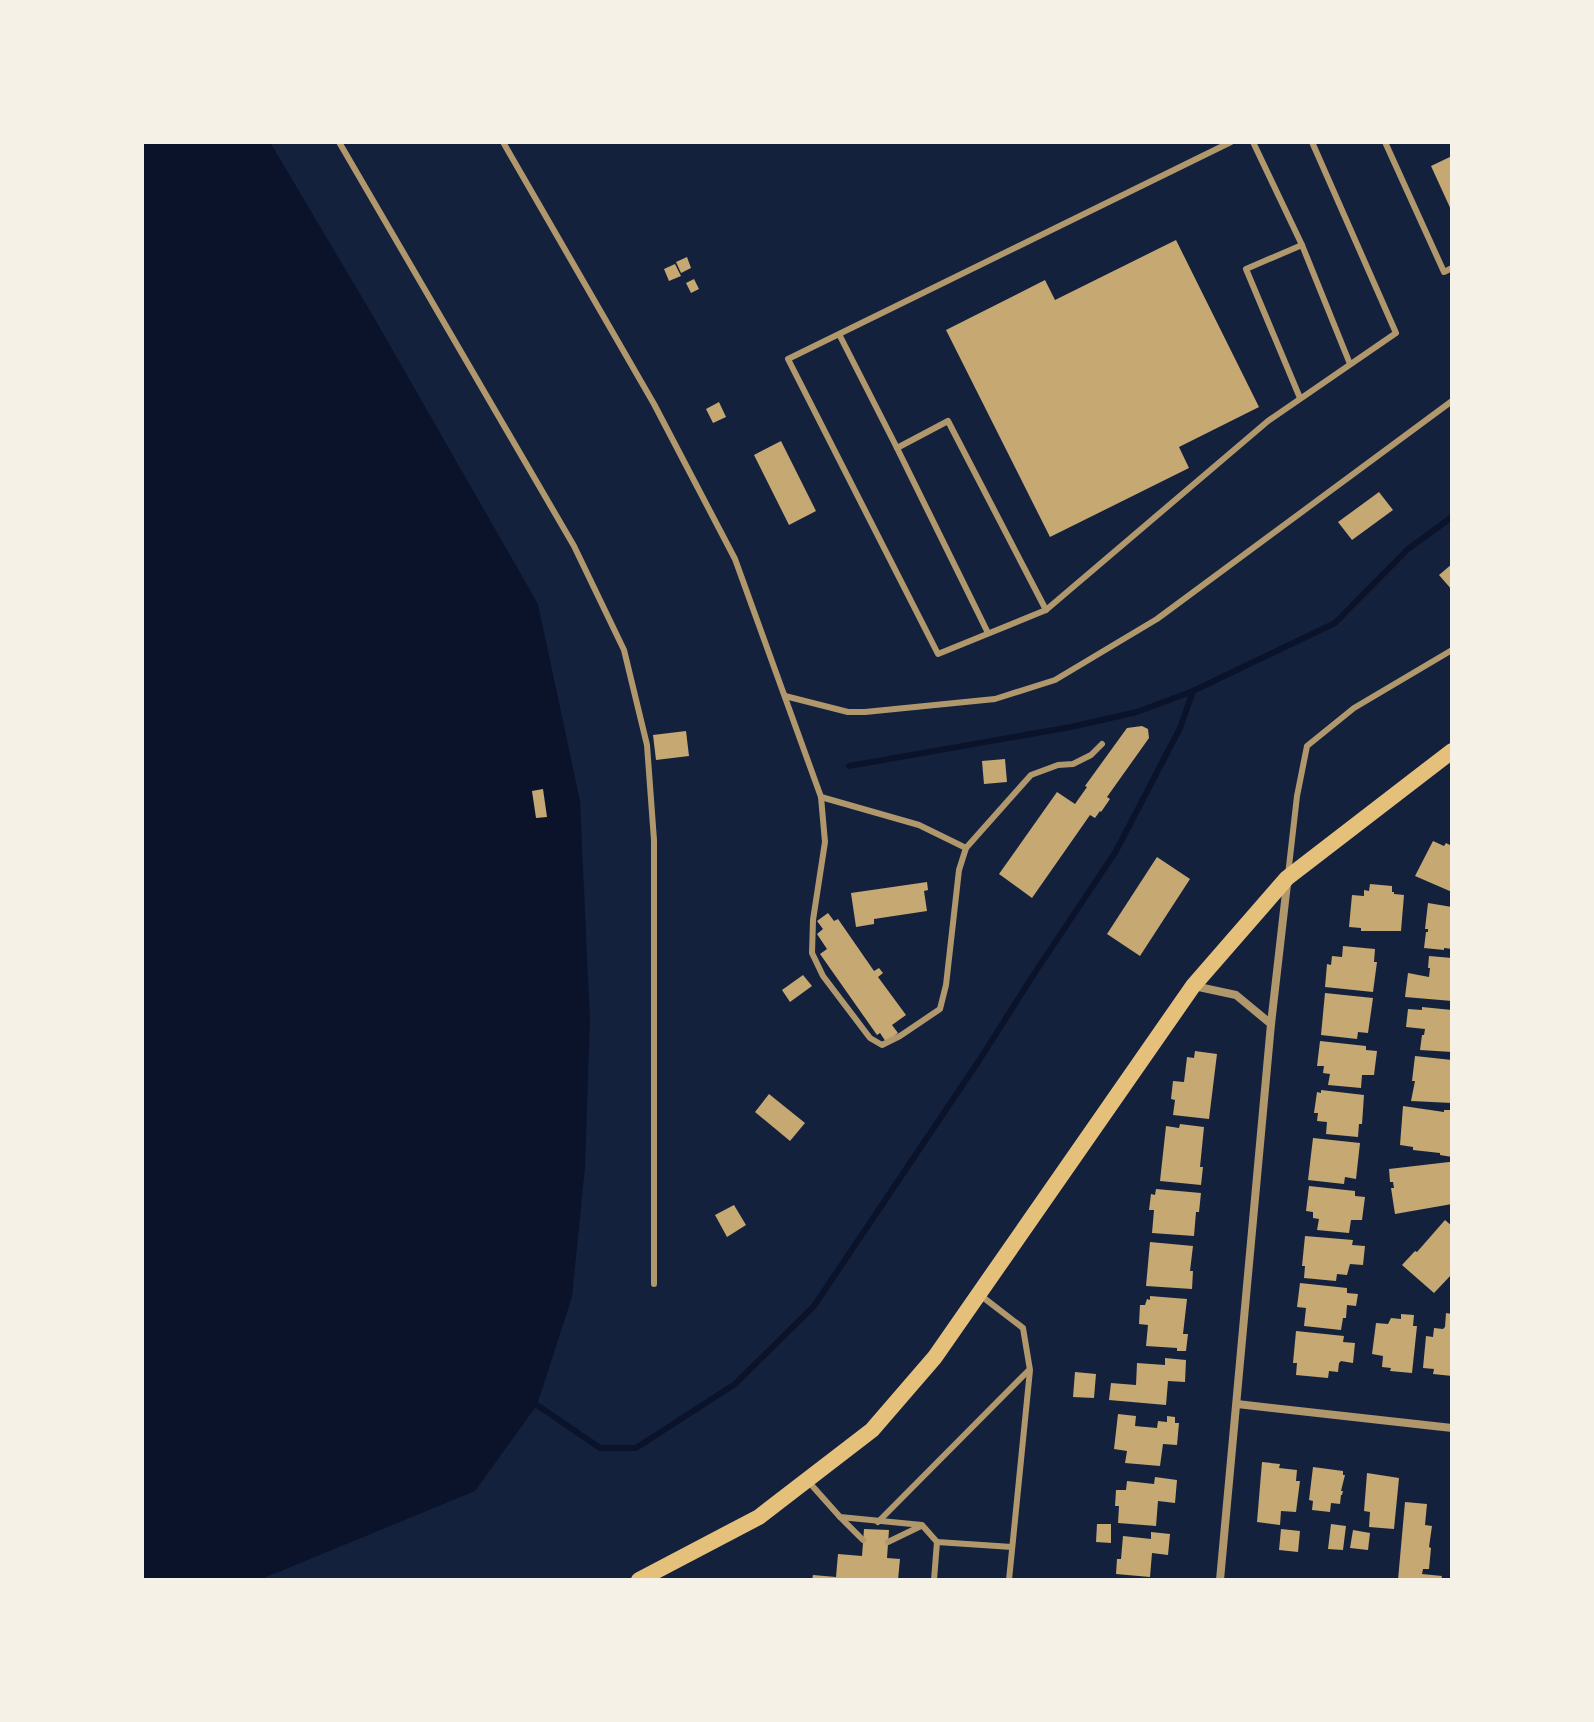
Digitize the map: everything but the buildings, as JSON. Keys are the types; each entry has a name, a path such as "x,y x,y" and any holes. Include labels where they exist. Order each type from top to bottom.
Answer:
{"main road":[{"path":"639,1580 759,1517 872,1430 935,1357 1193,986 1287,878 1452,751"}],"street":[{"path":"1220,1580 1287,878"},
{"path":"1193,986 1236,995 1271,1024"},
{"path":"1237,1404 1452,1428"}],"lane":[{"path":"339,142 574,546 624,650 647,745 654,840 654,1284"},
{"path":"503,142 654,404 735,559 821,797 825,842 813,920 812,953 823,976 870,1038 882,1045 940,1009 946,985 959,870 966,848 1031,775 1058,765 1073,764 1091,755 1102,744"},
{"path":"1231,142 788,359 938,654 1046,610 1268,421 1396,333 1312,142"},
{"path":"1253,142 1302,245 1350,364"},
{"path":"1385,142 1444,272 1452,268"},
{"path":"1300,398 1246,269 1302,245"},
{"path":"839,334 988,633"},
{"path":"785,696 848,712 865,712 995,699 1055,680 1157,619 1452,401"},
{"path":"897,448 948,421 1046,610"},
{"path":"1287,878 1307,746 1354,708 1452,650"},
{"path":"821,797 919,825 966,848"},
{"path":"979,1294 1023,1328 1030,1370 1009,1580"},
{"path":"878,1522 1030,1370"},
{"path":"807,1480 863,1540"},
{"path":"840,1517 922,1525 937,1542 1012,1547"},
{"path":"888,1542 922,1525"},
{"path":"934,1580 937,1542"}],"water":[{"path":"142,142 270,142 538,604 580,801 590,1021 585,1167 572,1297 537,1405 475,1491 259,1580 142,1580"}],"waterway":[{"path":"537,1405 600,1448 636,1448 735,1384 814,1306 980,1059 1116,851 1180,728 1193,691 1335,623 1408,549 1452,517"},
{"path":"849,766 1071,727 1137,712 1193,691"}]}
